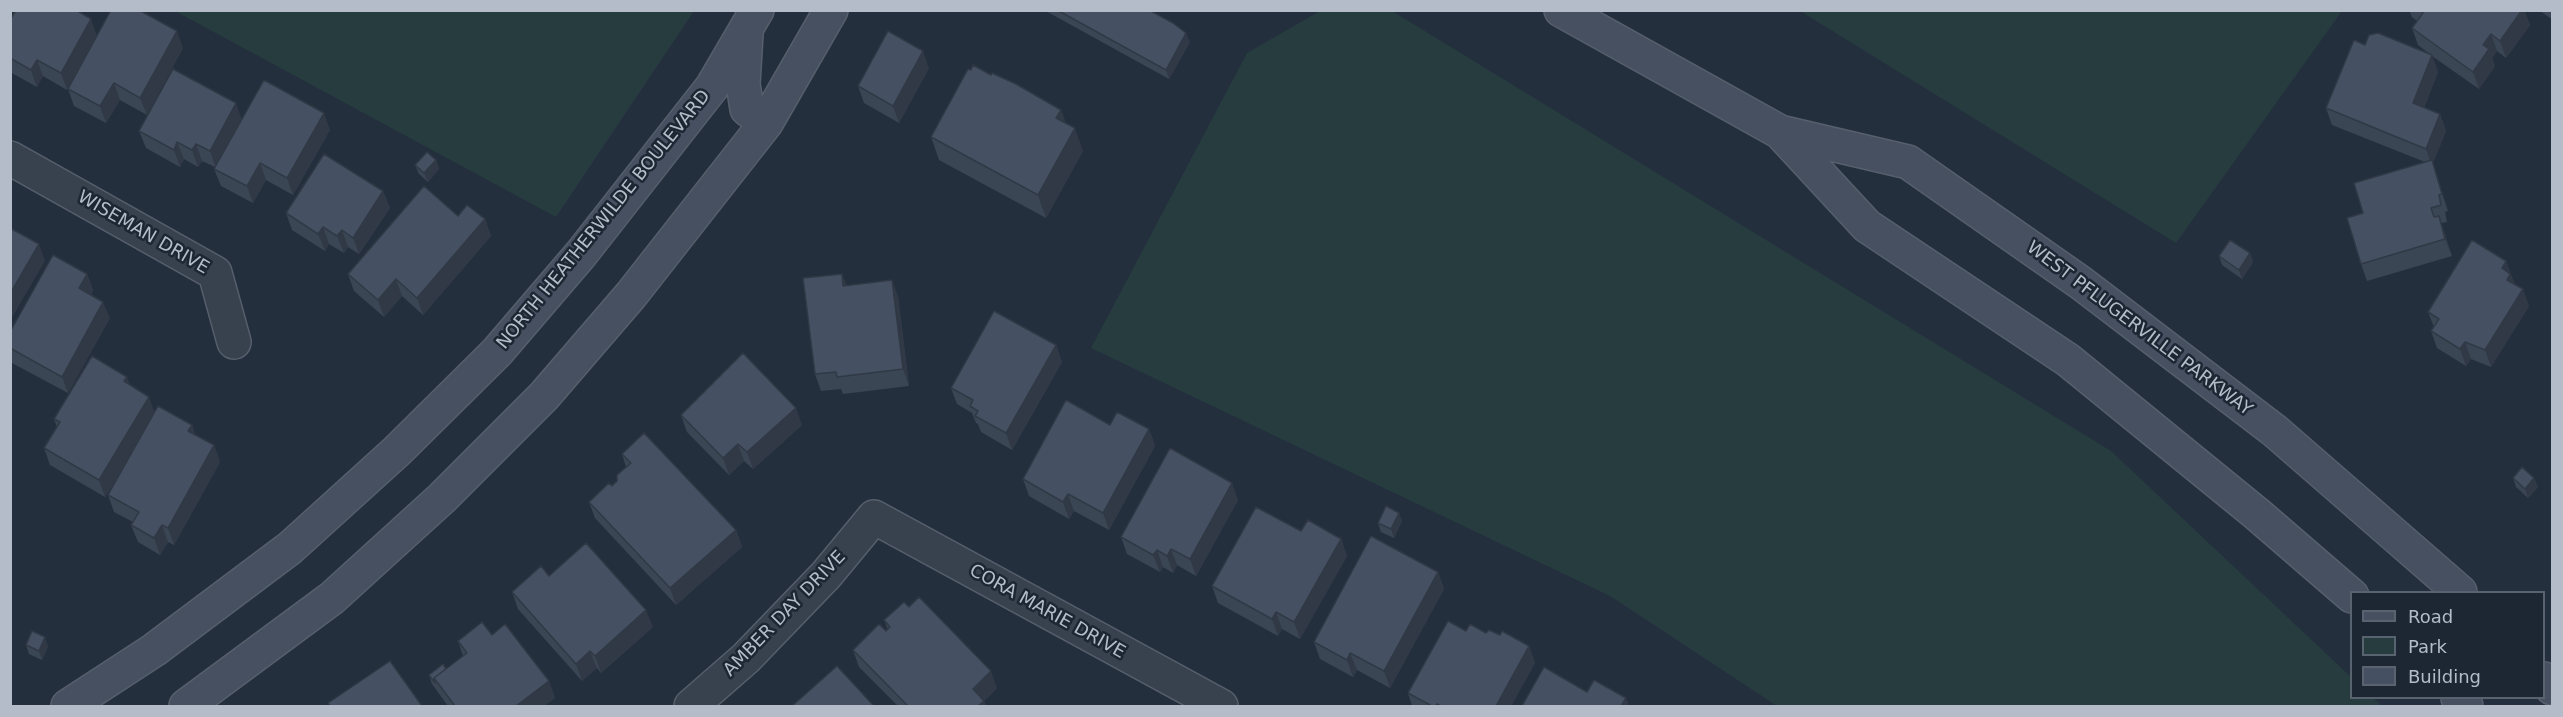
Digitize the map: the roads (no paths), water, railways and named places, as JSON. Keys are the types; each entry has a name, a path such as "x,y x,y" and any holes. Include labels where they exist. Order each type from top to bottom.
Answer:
{"main road":[{"path":"186,706 332,598 442,498 544,396 631,295 766,123 831,10"},
{"name":"WEST PFLUGERVILLE PARKWAY","path":"1561,10 1780,132 1908,162 2081,283 2275,431 2459,591"},
{"path":"752,20 743,84 747,109 766,123"},
{"name":"NORTH HEATHERWILDE BOULEVARD","path":"68,706 154,650 290,548 398,451 497,352 581,254 712,87 752,20"},
{"name":"WEST PFLUGERVILLE PARKWAY","path":"1780,132 1867,226 2068,360 2257,514 2350,594"}],"street":[{"name":"WISEMAN DRIVE","path":"10,158 215,273 234,342"},
{"name":"AMBER DAY DRIVE","path":"692,706 746,658 826,574 874,517"},
{"name":"CORA MARIE DRIVE","path":"874,517 1221,706"}]}
